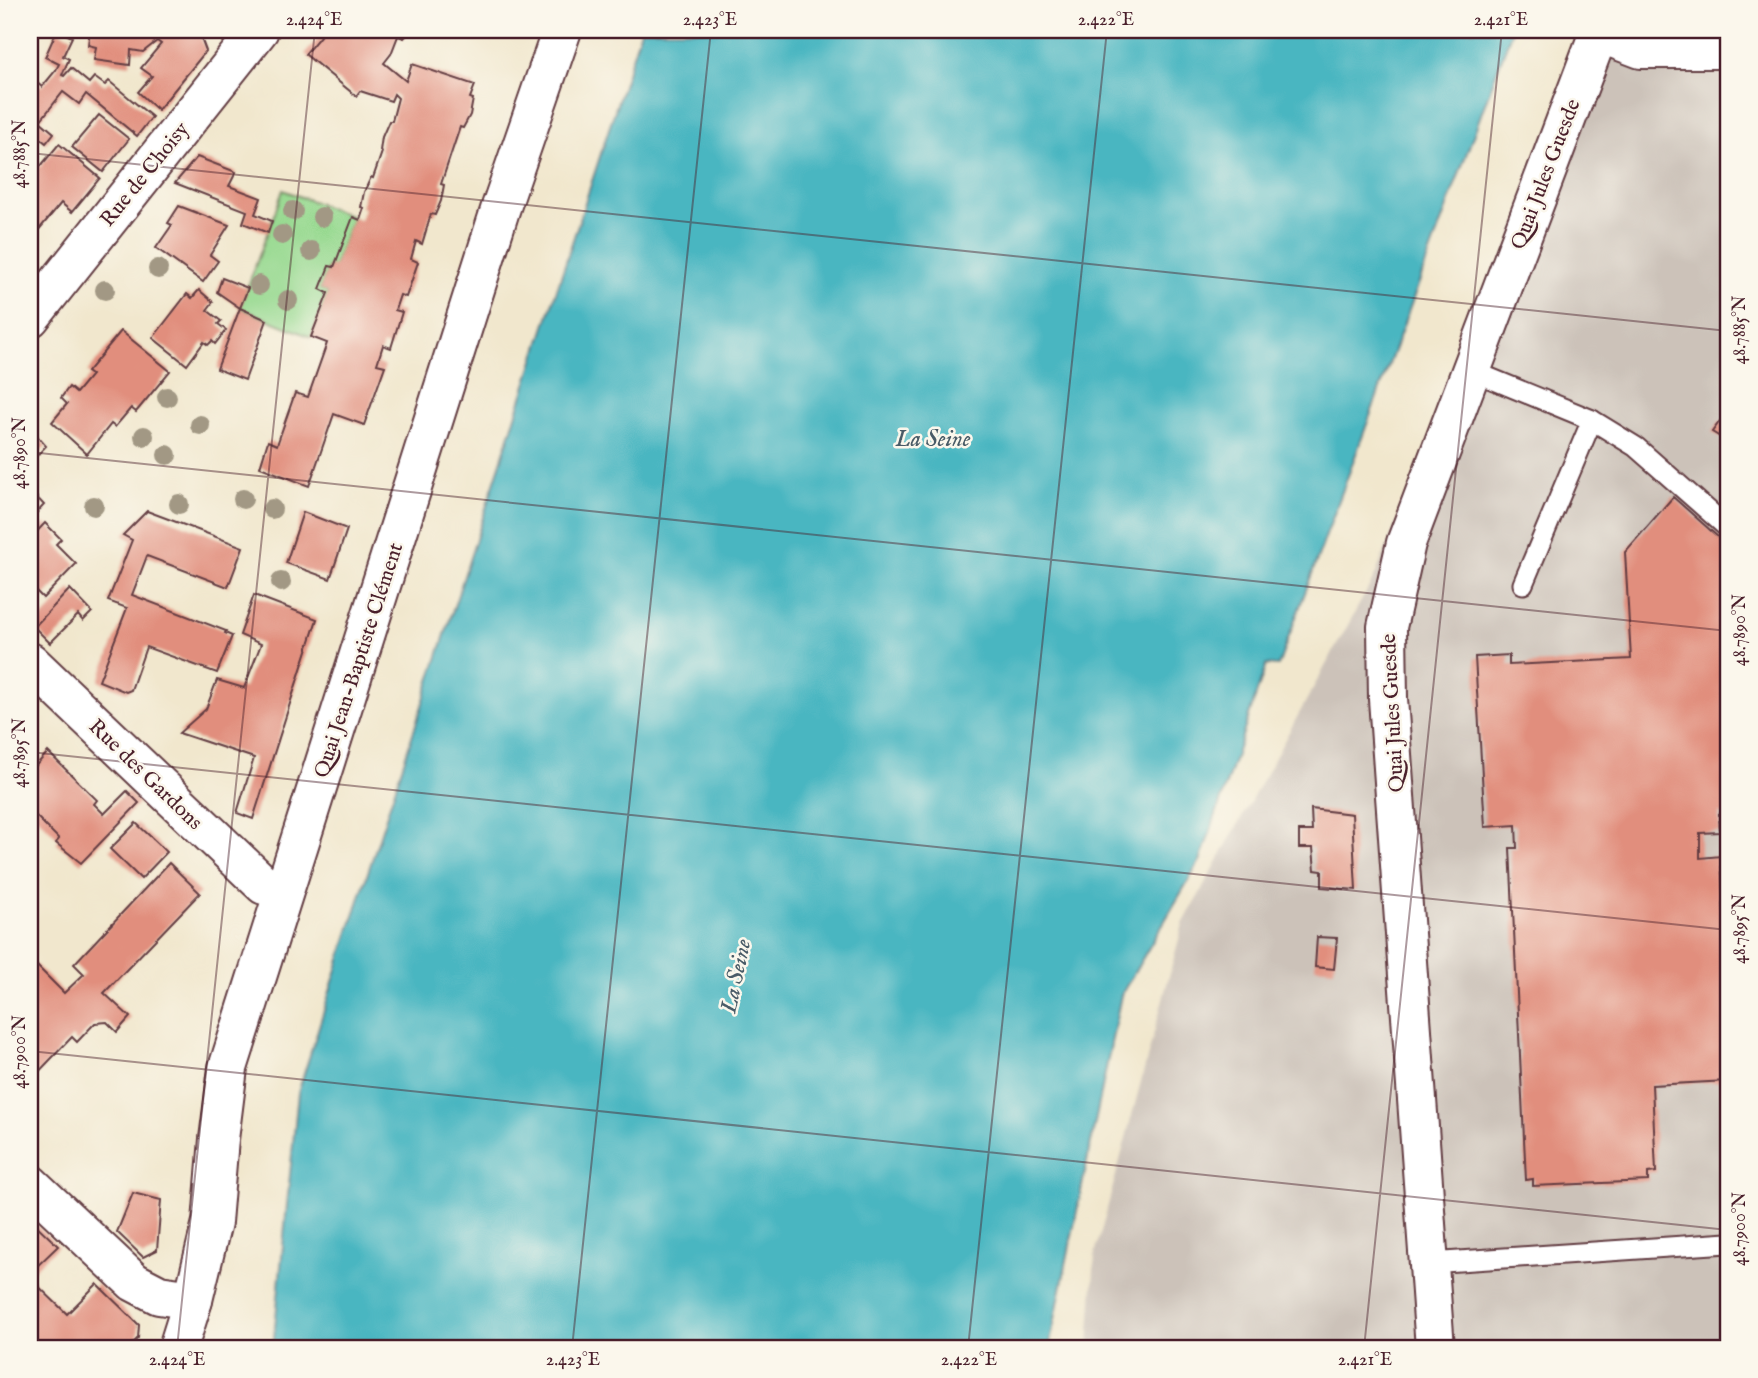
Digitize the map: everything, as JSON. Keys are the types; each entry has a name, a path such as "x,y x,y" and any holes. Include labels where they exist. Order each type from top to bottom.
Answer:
{"main road":[{"name":"Rue de Choisy","path":"30,318 259,30"},
{"name":"Quai Jean-Baptiste Clément","path":"197,1348 191,1220 205,1074 226,1000 453,288 540,30"},
{"name":"Quai Jean-Baptiste Clément","path":"178,1348 212,1222 228,1068 502,207 562,30"},
{"path":"1703,30 1728,40"},
{"path":"1599,31 1641,48 1728,49"},
{"name":"Quai Jules Guesde","path":"1435,1348 1389,712 1387,627 1406,543 1599,31"},
{"name":"Rue des Gardons","path":"30,662 264,885"},
{"path":"30,1184 134,1282 159,1295 193,1300"}],"lane":[{"path":"1470,370 1592,420 1636,447 1728,528"},
{"path":"1523,584 1592,420"},
{"path":"1429,1263 1728,1243"}],"shaded area":[{"path":"1595,30 1728,30 1728,1348 1089,1348 1095,1254 1183,924 1375,576"}],"green space":[{"path":"283,190 353,217 334,267 329,266 320,289 328,293 311,337 240,308"}],"water":[{"name":"La Seine","path":"641,30 1512,30 1278,666 1266,665 1201,859 1121,995 1049,1348 273,1348 298,1093"}],"building":[{"path":"57,30 72,37 63,56 69,59 62,75 71,68 89,83 94,77 105,85 109,81 152,117 137,136 86,94 79,104 63,92 40,121 54,133 46,143 30,130 30,77 42,87 56,70 59,64 45,57"},
{"path":"90,30 146,30 200,35 206,51 158,110 138,92 152,76 141,68 161,44 157,41 143,52 131,50 130,65 94,60 96,47 88,45"},
{"path":"325,30 411,30 404,38 398,36 384,63 406,81 412,64 475,85 470,98 473,99 470,115 463,128 460,127 441,184 444,185 441,201 435,215 431,214 422,244 416,241 411,259 418,262 406,297 400,295 395,310 402,312 391,348 383,345 377,364 385,366 364,425 334,414 309,486 260,467 268,441 277,445 295,393 308,397 327,343 311,337 328,293 320,289 329,266 334,267 353,217 360,220 364,208 361,207 364,192 371,177 373,178 382,152 382,137 389,121 392,121 398,98 394,94 391,101 360,91 356,96 305,54"},
{"path":"99,115 129,139 103,172 72,147"},
{"path":"59,144 100,178 72,212 61,203 32,238 30,158 40,167"},
{"path":"197,157 236,172 229,186 261,198 255,214 272,221 268,233 243,223 247,211 175,183"},
{"path":"179,206 229,225 210,255 218,261 203,282 156,248 172,225 168,223"},
{"path":"222,278 248,288 240,308 217,292"},
{"path":"199,290 213,302 207,310 221,321 218,324 226,330 215,344 212,341 208,345 204,342 187,365 153,338 187,294 192,298"},
{"path":"240,308 267,320 245,380 217,369"},
{"path":"121,331 170,371 136,412 131,408 115,427 111,424 87,454 52,422 67,404 61,398 69,387 76,393 91,375 87,372"},
{"path":"1720,421 1728,427 1722,438 1712,432"},
{"path":"30,428 46,446 30,463"},
{"path":"30,490 44,505 30,520"},
{"path":"1673,497 1728,546 1728,813 1719,814 1720,832 1700,833 1700,858 1721,856 1728,991 1728,1081 1652,1085 1656,1172 1648,1173 1648,1181 1533,1186 1533,1179 1526,1180 1510,848 1517,848 1516,825 1485,827 1475,657 1509,655 1509,665 1631,659 1625,552"},
{"path":"147,511 243,547 228,587 147,556 132,595 226,631 225,633 232,636 217,673 146,647 131,690 126,692 99,681 127,608 108,601 132,540 123,535"},
{"path":"303,512 347,529 330,579 286,563"},
{"path":"45,523 61,539 56,544 76,564 43,598 30,585 30,539"},
{"path":"70,589 92,612 83,621 78,615 50,643 34,627"},
{"path":"254,595 317,619 253,819 237,813 254,758 179,733 206,709 217,680 244,688 261,644 240,635"},
{"path":"48,752 97,800 94,804 104,814 127,791 139,803 81,863 56,843 59,839 30,810 30,772"},
{"path":"1311,809 1352,814 1356,890 1322,887 1322,871 1315,870 1313,848 1299,848 1299,831 1312,831"},
{"path":"136,823 167,852 141,879 110,849"},
{"path":"169,863 200,893 104,993 130,1017 117,1032 107,1022 95,1023 77,1042 72,1037 30,1081 30,959 64,993 84,974 74,964"},
{"path":"1317,937 1337,938 1334,969 1315,967"},
{"path":"133,1193 161,1200 157,1250 143,1257 117,1232"},
{"path":"30,1219 58,1246 30,1273"},
{"path":"30,1278 67,1314 97,1284 139,1325 138,1338 129,1348 30,1348"}]}
